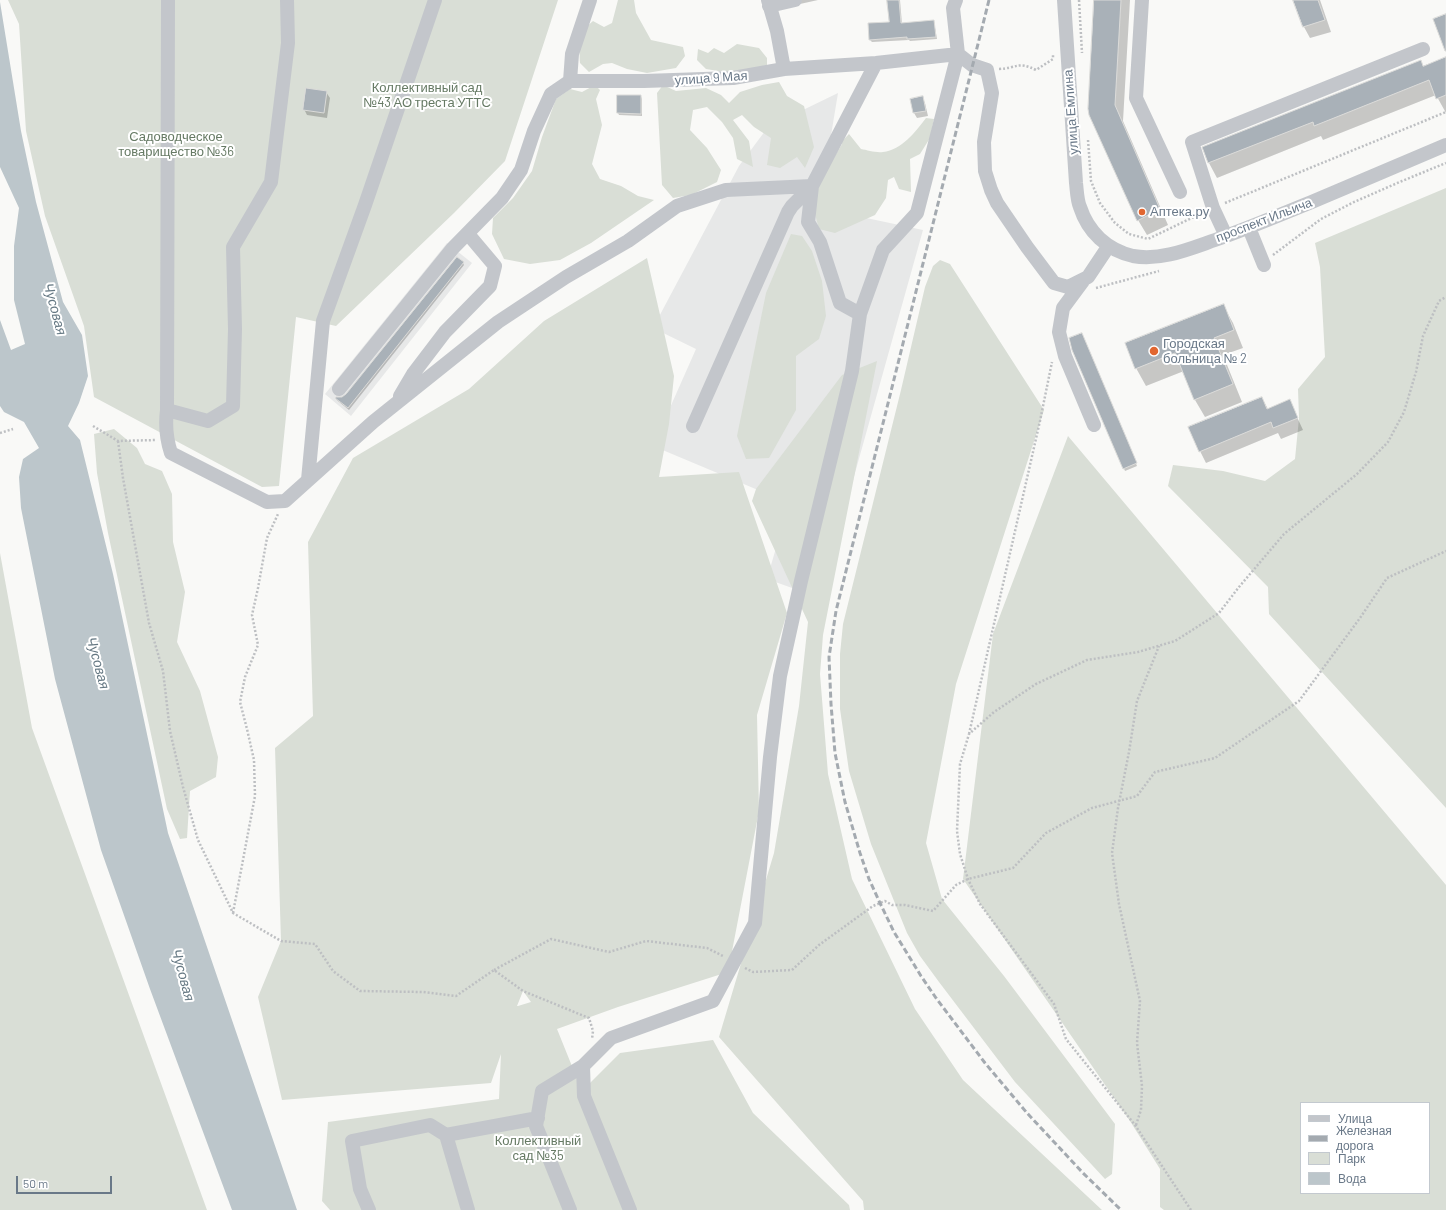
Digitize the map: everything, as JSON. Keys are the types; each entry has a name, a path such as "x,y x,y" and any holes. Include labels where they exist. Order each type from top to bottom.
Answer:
{"street":[{"path":"168,0 166,440 171,453 267,502 285,501 373,422 498,322 566,277 628,241 677,206 726,190 812,186"},
{"path":"167,410 208,421 234,406 235,329 233,247 271,182 288,43 287,0"},
{"path":"308,480 323,321 365,205 435,0"},
{"path":"339,389 453,248 502,198 521,170 534,131 551,94 570,81 572,54 590,0"},
{"path":"784,69 777,31 768,3 795,0"},
{"path":"570,1210 536,1126 542,1091 583,1066 611,1038 713,1001 754,923 770,757 780,676 852,371 860,314 883,250 917,213 958,54 953,8 956,0"},
{"name":"улица Емлина","path":"1064,0 1076,183 1079,206 1086,222"},
{"path":"1142,0 1136,98 1180,192"},
{"path":"1226,236 1214,208 1192,142 1423,48"},
{"path":"958,54 972,65 987,70 992,93 984,142 985,171 997,203 1054,283 1068,287 1091,282"},
{"name":"улица 9 Мая","path":"570,81 644,81 733,78 784,69 876,63 958,54"},
{"path":"693,426 788,212 812,186 876,63"},
{"name":"проспект Ильича","path":"1086,222 1097,237 1108,247 1133,256 1159,256 1177,253 1249,228 1446,145"},
{"path":"812,186 808,222 820,242 840,303 860,314"},
{"path":"1249,228 1264,265"},
{"path":"395,404 414,374 446,332 490,286 495,266 468,234"},
{"path":"1094,425 1065,356 1059,332 1063,308 1076,290 1091,282 1108,247"},
{"path":"583,1066 584,1096 630,1210"},
{"path":"446,1135 538,1118"},
{"path":"369,1210 360,1189 352,1142 430,1125 446,1135 468,1210"}],"path":[{"path":"987,70 1006,68 1020,64 1036,70 1052,59"},
{"path":"1091,181 1100,203 1115,223 1129,234 1148,239 1214,208 1446,112"},
{"path":"1264,265 1275,252 1321,218 1402,181 1446,164"},
{"path":"1091,282 1162,270"},
{"path":"969,734 994,712 1036,684 1087,660 1138,652 1175,641 1219,613 1284,534 1356,474 1388,442 1404,412 1416,372 1423,336 1439,301 1446,297"},
{"path":"1053,361 969,734 960,764 957,831 960,854 968,879 980,904 1054,1004 1066,1039 1136,1125 1191,1210"},
{"path":"93,426 118,441 166,440"},
{"path":"0,433 14,429"},
{"path":"118,441 131,528 149,623 163,671 170,731 183,787 198,840 233,913 281,941 315,944 333,971 360,991 423,992 456,996 494,970 551,939 609,952 646,941 707,948 753,972 792,970 819,946 873,906 885,901 892,905 905,905 934,911 956,885 968,879 1014,868 1046,833 1092,808 1137,796 1155,772 1215,758 1299,701 1360,618 1387,578 1446,550"},
{"path":"233,913 255,796 254,760 248,728 240,702 245,677 258,645 252,615 267,538 285,501"},
{"path":"1136,1125 1141,1110 1142,1086 1137,1043 1140,1001 1123,927 1112,853 1119,800 1129,752 1136,701 1159,646"},
{"path":"494,970 522,991 589,1018 593,1031 592,1042"}],"shaded area":[{"path":"838,93 819,208 923,230 820,598 767,579 789,503 653,446 696,349 653,328 739,166 768,127"},
{"path":"447,243 472,263 351,416 325,394"}],"green space":[{"name":"Садоводческое товарищество №36","path":"8,0 558,0 505,161 454,213 336,326 296,317 279,486 262,487 94,397 84,326 45,216 26,131 19,24"},
{"path":"618,0 634,0 636,13 651,40 683,47 685,56 676,68 647,73 627,69 612,63 603,64 589,72 580,63 580,45 585,30 593,21 604,27 612,23"},
{"path":"737,44 759,48 767,58 767,67 730,73 706,69 697,60 698,49 708,53 714,48 724,53"},
{"path":"779,82 787,96 804,106 814,147 805,168 797,157 780,168 767,165 771,138 754,127 742,115 733,120 749,141 753,167 737,159 733,138 722,122 707,107 693,110 690,130 707,148 721,170 717,182 691,195 673,198 662,185 657,93 663,85 676,91 706,88 721,95 729,103 740,92 762,85"},
{"path":"595,85 600,90 596,99 602,125 592,164 600,179 621,186 638,196 654,200 591,243 560,260 530,264 504,259 492,234 493,218 513,198 532,171 542,137 556,99 570,89 582,92"},
{"path":"926,118 934,119 930,138 920,154 910,159 911,192 899,189 894,177 888,180 886,198 875,215 835,233 819,229 815,214 816,188 842,144 842,141 849,134 861,149 877,152 890,151 908,140"},
{"path":"1446,188 1446,808 1269,614 1268,587 1168,486 1173,465 1223,471 1265,481 1295,459 1299,418 1298,389 1325,357 1320,267 1315,243"},
{"path":"791,234 802,236 812,251 822,281 826,316 819,339 796,356 796,410 769,458 746,459 737,436 766,293"},
{"name":"Коллективный сад №35","path":"647,258 674,376 669,424 659,477 739,472 787,613 757,715 759,811 728,972 618,1007 557,1029 582,1091 620,1053 713,1040 753,1113 849,1205 850,1210 330,1210 322,1201 328,1122 499,1099 501,1054 491,1083 282,1100 258,997 281,941 275,748 313,716 308,542 353,458 469,389 544,321","holes":["523,991 531,1002 518,1006 517,1006"]},
{"path":"940,260 950,264 1044,410 956,684 926,843 942,899 1004,976 1115,1124 1112,1174 1105,1179 1015,1082 920,956 907,933 871,844 849,771 840,709 840,654 843,624 925,287 933,266"},
{"path":"877,361 823,635 820,674 828,774 852,879 915,1009 963,1080 1102,1210 864,1210 863,1201 719,1037 774,853 799,706 808,622 752,501 756,489 842,375"},
{"path":"114,429 137,448 145,464 162,471 172,494 173,542 185,592 177,642 200,691 218,757 216,777 190,791 187,838 180,839 167,809 108,533 97,473 94,434"},
{"path":"1068,436 1446,885 1446,1210 1164,1210 1160,1207 1160,1169 1130,1121 963,879 993,634"},
{"path":"0,553 32,728 207,1210 0,1210"}],"water":[{"name":"Чусовая","path":"0,2 21,131 36,202 63,302 82,335 88,376 79,403 68,426 80,440 113,574 168,833 297,1210 232,1210 150,989 101,850 55,679 21,508 19,477 23,459 39,448 24,422 4,412 0,406 0,320 11,350 25,344 14,300 14,246 19,208 0,167"}],"building":[{"path":"887,0 899,0 901,23 934,20 936,37 907,39 907,37 869,40 868,23 889,22"},
{"path":"1094,0 1121,0 1115,105 1160,209 1137,221 1089,115 1088,109"},
{"path":"1293,0 1318,0 1325,20 1303,27"},
{"path":"1446,14 1446,51 1445,51 1433,19"},
{"path":"1446,57 1446,95 1436,99 1429,80 1314,126 1313,122 1208,163 1202,147 1421,60 1423,66"},
{"path":"306,88 327,91 324,113 303,110"},
{"path":"617,95 641,95 641,114 617,113"},
{"path":"923,96 926,111 913,113 910,99"},
{"path":"457,257 464,262 348,408 335,398 342,397 346,394"},
{"name":"Городская больница № 2","path":"1224,304 1234,330 1214,338 1233,384 1194,400 1175,353 1135,369 1125,343"},
{"path":"1082,333 1137,463 1123,469 1072,350 1069,338"},
{"path":"1262,397 1267,409 1290,399 1298,418 1273,428 1271,422 1199,452 1188,427"}],"railway":[{"path":"989,0 836,611 829,657 835,753 845,802 869,879 894,932 921,976 985,1063 1027,1113 1083,1173 1121,1210"}],"place":[{"name":"Аптека.ру","path":"1142,212"},
{"name":"Городская больница № 2","path":"1154,351"}],"park label":[{"name":"Коллективный сад №43 АО треста УТТС","path":"427,96"}]}
